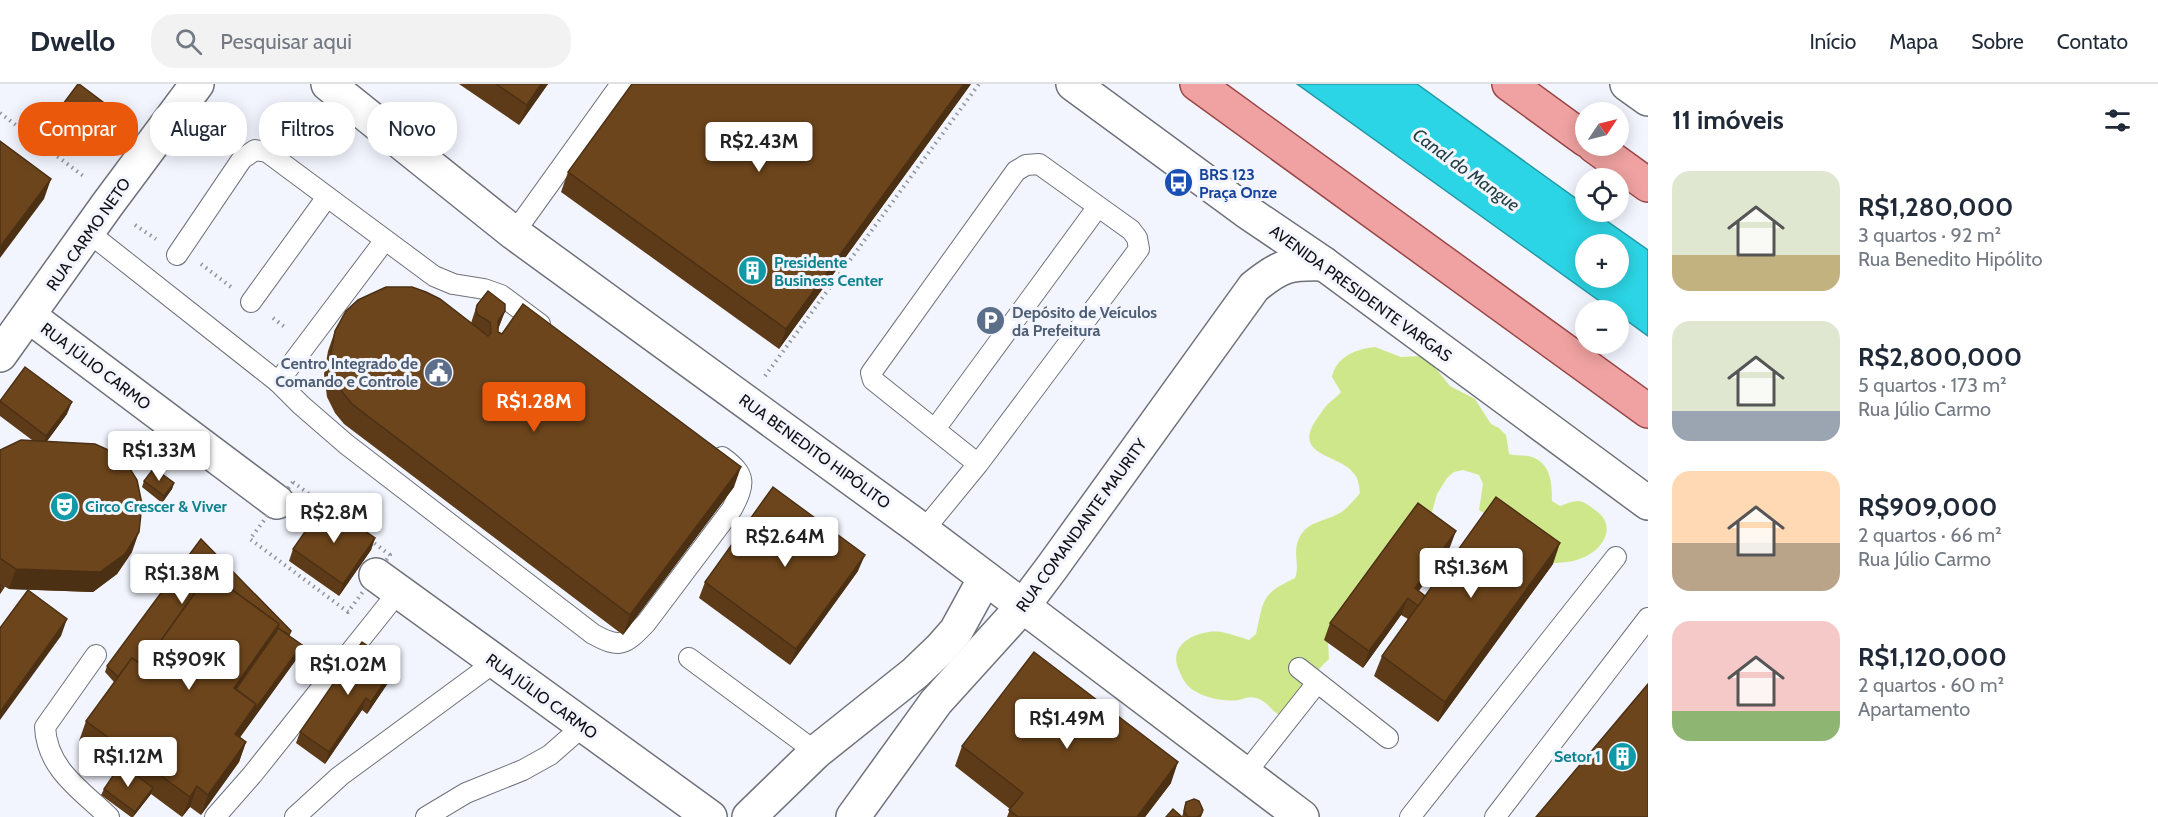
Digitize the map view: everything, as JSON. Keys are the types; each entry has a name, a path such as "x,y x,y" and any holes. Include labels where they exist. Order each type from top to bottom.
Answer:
{"main road":[{"path":"1197,84 1648,411"},
{"path":"1509,84 1575,132"},
{"path":"1608,156 1648,185"}],"street":[{"name":"RUA CARMO NETO","path":"0,355 197,84"},
{"name":"AVENIDA PRESIDENTE VARGAS","path":"1073,84 1246,211 1324,264 1648,503"},
{"path":"1627,84 1648,99"},
{"name":"RUA BENEDITO HIPÓLITO","path":"341,90 514,233 923,531 1302,817"},
{"name":"RUA COMANDANTE MAURITY","path":"852,817 936,702 1023,606 1254,287 1285,266 1299,263 1324,264"},
{"name":"RUA JÚLIO CARMO","path":"29,316 277,502"},
{"path":"749,817 816,753 941,648 956,631 985,578"},
{"name":"RUA JÚLIO CARMO","path":"388,583 710,817"}],"lane":[{"path":"514,233 621,84"},
{"path":"170,250 242,159 255,150 267,152 434,276 453,284 484,289 501,296 559,338"},
{"path":"923,531 978,464 1139,249 1137,237 1131,230 1097,208 1039,164 1026,165 1016,171 871,373 873,380 978,464"},
{"path":"251,302 327,197"},
{"path":"935,429 1097,208"},
{"path":"88,232 278,382 346,444 593,634 610,643 623,642 646,623 732,509 742,489 740,476 733,465 704,444"},
{"path":"278,382 385,240"},
{"path":"1410,817 1616,557"},
{"path":"215,817 252,775 388,583"},
{"path":"1495,817 1648,618"},
{"path":"96,655 45,727 46,742 56,765 109,817"},
{"path":"689,658 816,753"},
{"path":"295,817 340,776 495,662"},
{"path":"1299,668 1388,738"},
{"path":"1245,774 1317,683"},
{"path":"426,817 466,793 550,755 583,726"}],"path":[{"path":"747,401 979,84"},
{"path":"0,113 170,250"},
{"path":"292,482 390,555 388,583 348,612 250,539 292,482"}],"green space":[{"path":"1375,347 1401,357 1420,356 1429,360 1450,386 1475,399 1491,424 1506,435 1509,454 1528,456 1546,467 1549,473 1552,501 1560,506 1580,501 1601,515 1607,526 1605,538 1586,556 1572,561 1553,563 1549,557 1479,510 1483,484 1479,475 1463,470 1454,472 1447,478 1437,494 1432,512 1328,640 1329,659 1319,669 1315,678 1311,708 1308,712 1300,717 1284,717 1256,698 1215,699 1198,693 1186,683 1178,668 1176,659 1182,644 1196,635 1214,632 1249,640 1256,634 1266,599 1276,589 1295,578 1297,546 1301,534 1310,526 1343,511 1360,493 1355,475 1349,468 1314,448 1310,441 1310,432 1324,408 1341,392 1332,377 1338,364 1354,352"}],"water":[{"name":"Canal do Mangue","path":"1297,84 1417,84 1575,198 1575,222 1608,222 1625,234 1575,234 1575,283"},
{"path":"1629,237 1648,250 1648,336 1629,322 1629,300 1598,300 1581,288 1629,288"}],"building":[{"path":"79,84 103,102 64,102"},
{"path":"496,84 541,84 527,105"},
{"name":"Presidente Business Center","path":"632,84 964,84 786,329 568,172"},
{"path":"0,141 51,179 0,247"},
{"path":"386,287 412,287 426,292 440,299 488,336 491,333 490,322 478,315 476,310 477,305 488,291 505,304 505,311 498,321 498,332 502,334 523,304 741,467 630,615 352,404 343,393 335,377 331,354 335,331 346,311 358,300"},
{"path":"25,367 72,402 46,436 0,401"},
{"path":"21,440 95,444 122,456 137,480 142,504 139,532 125,554 100,572 16,569 0,558 0,450"},
{"path":"154,468 174,483 164,496 144,481"},
{"path":"773,487 865,555 796,649 705,582"},
{"path":"1496,497 1560,543 1445,702 1382,656"},
{"path":"325,503 375,538 343,584 293,549"},
{"path":"1418,503 1456,531 1415,588 1425,596 1418,606 1408,598 1369,651 1330,623"},
{"path":"201,539 291,631 289,635 278,628 279,624 209,573 143,666 132,658 118,677 107,666"},
{"path":"209,573 279,624 234,688 256,704 235,734 246,742 208,795 197,786 190,797 86,721 132,658 143,666"},
{"path":"28,590 67,619 0,712 0,628"},
{"path":"278,628 302,645 253,712 256,704 236,689"},
{"path":"362,642 396,665 371,702 366,698 329,752 300,732"},
{"path":"1034,652 1178,762 1137,817 1018,817 1009,810 1023,793 962,746"},
{"name":"Setor 1","path":"1648,684 1648,817 1536,817"},
{"path":"121,764 153,788 135,812 104,789"},
{"path":"1194,799 1199,801 1203,810 1197,817 1188,817 1184,811 1186,802"},
{"path":"1173,809 1182,817 1166,817"}],"place":[{"name":"BRS 123 Praça Onze","path":"1178,183"},
{"name":"Presidente Business Center","path":"753,271"},
{"name":"Depósito de Veículos da Prefeitura","path":"991,321"},
{"name":"Centro Integrado de Comando e Controle","path":"439,372"},
{"name":"Circo Crescer & Viver","path":"64,506"},
{"name":"Setor 1","path":"1622,756"}]}
